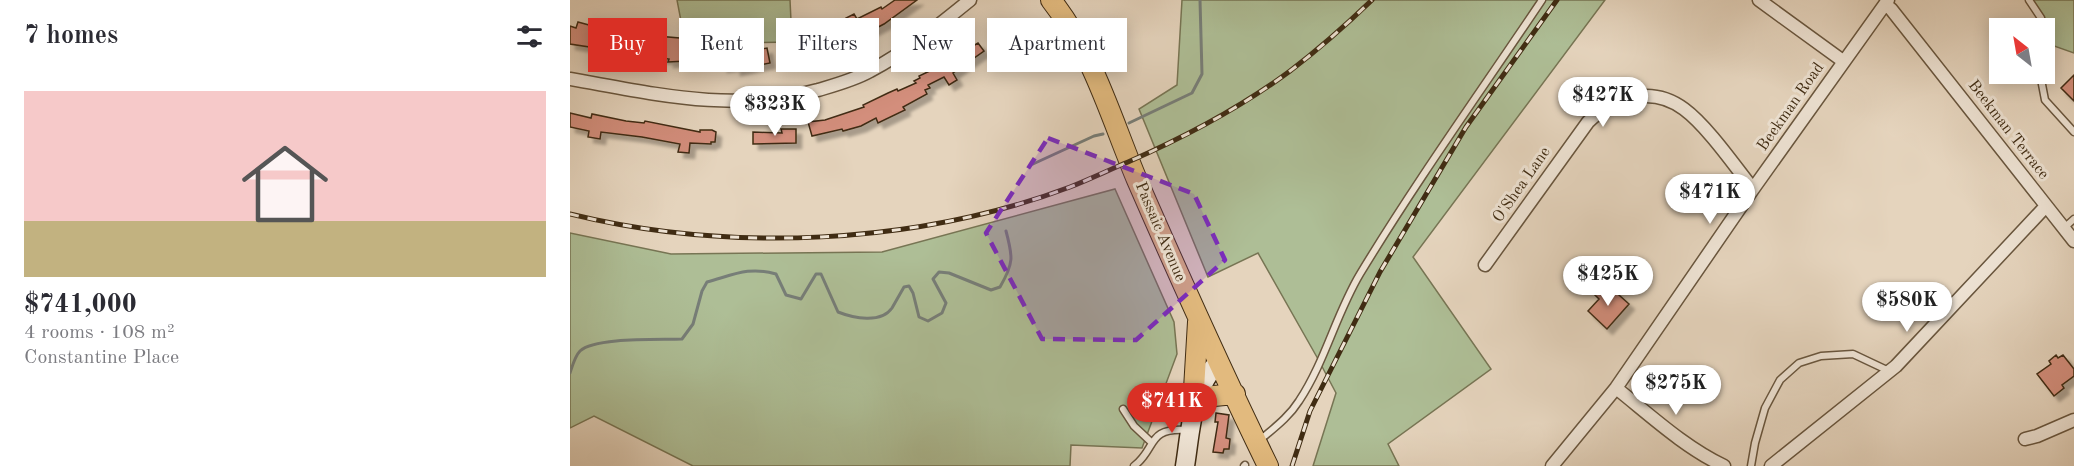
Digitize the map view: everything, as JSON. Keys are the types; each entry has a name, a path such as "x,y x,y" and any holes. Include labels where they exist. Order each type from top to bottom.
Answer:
{"main road":[{"name":"Passaic Avenue","path":"1051,0 1076,34 1089,60 1120,139 1198,321 1268,466"},
{"path":"1198,321 1193,406 1215,396 1235,394"}],"street":[{"path":"570,79 694,100 741,101 800,94 834,85 868,72 922,38 970,0"},
{"path":"1759,0 1843,61"},
{"name":"Beekman Road","path":"1552,466 1616,388 1753,189 1886,2"},
{"name":"Beekman Terrace","path":"1771,466 1891,372 2046,206 1886,2"},
{"name":"O'Shea Lane","path":"1485,265 1588,122 1601,109 1632,97 1650,96 1668,100 1682,108 1697,120 1753,189"},
{"path":"2046,206 2074,241"},
{"path":"1185,466 1193,406 1204,379 1218,362"},
{"path":"1616,388 1679,438 1724,466"},
{"path":"2025,439 2074,420"}],"lane":[{"path":"1258,442 1284,419 1299,401 1359,276 1434,157 1542,0"},
{"path":"2029,0 2041,18"},
{"path":"2042,84 2049,107 2074,132"},
{"path":"2064,229 2074,219"},
{"path":"1752,466 1755,443 1765,408 1780,380 1799,363 1821,356 1853,354 1891,372"},
{"path":"1122,409 1134,426 1151,442"},
{"path":"1134,466 1145,454 1151,442 1160,435 1169,431 1191,431"}],"highlighted area":[{"path":"1048,138 1194,194 1225,260 1136,340 1042,339 986,233"}],"green space":[{"path":"677,0 790,0 791,18 776,18 776,42 764,42 764,18 680,18"},
{"path":"1182,0 1605,0 1413,257 1491,369 1388,444 1399,466 1313,466 1336,393 1318,359 1258,253 1208,277 1139,109 1177,85"},
{"path":"2033,0 2074,0 2074,53 2055,46 2055,18 2041,18"},
{"path":"1115,189 1174,322 1177,354 1142,448 1071,445 1070,466 693,466 594,416 570,428 570,233 671,254 882,252"}],"building":[{"path":"895,0 917,0 879,27 879,18 859,18 881,7 882,9"},
{"path":"578,22 588,25 588,47 570,44 570,26 576,28"},
{"path":"667,37 679,38 679,61 668,62 669,59 667,59"},
{"path":"978,43 984,51 975,57 975,45"},
{"path":"767,48 770,63 764,64 764,49"},
{"path":"927,72 954,72 957,80 949,85 944,77 928,85 930,88 925,90 927,94 903,107 905,110 878,123 876,118 861,126 812,136 808,122 825,120 864,107 863,105 888,93 916,83 914,81 920,78 919,76"},
{"path":"2074,75 2074,101 2061,88"},
{"path":"570,113 591,118 592,114 626,121 644,123 645,121 700,132 700,130 712,130 716,132 715,142 711,144 690,143 689,153 678,152 680,144 642,137 601,132 600,139 588,137 589,131 570,127"},
{"path":"781,129 796,129 796,143 753,144 753,132 782,133"},
{"path":"1610,287 1629,304 1607,329 1588,311 1599,299 1595,295 1603,288 1606,291"},
{"path":"2056,355 2058,358 2063,355 2074,369 2074,376 2062,385 2064,388 2054,396 2037,374 2051,364 2049,361"},
{"path":"1216,413 1229,415 1226,438 1230,439 1229,449 1224,449 1223,453 1213,452 1218,422 1215,422"}],"waterway":[{"path":"1129,123 1192,93 1202,74 1200,0"},
{"path":"1033,164 1103,134"},
{"path":"570,373 578,353 599,343 682,339 693,324 702,291 707,282 749,271 776,274 786,295 801,299 816,274 821,274 838,312 859,318 874,318 887,313 904,287 909,286 919,317 928,321 942,313 946,303 933,279 939,272 949,273 991,290 1000,287 1011,260 1006,231"}],"railway":[{"path":"570,214 631,226 694,234 757,238 822,237 886,231 949,221 1011,206 1085,181 1212,121 1290,71 1372,0"},
{"path":"1292,466 1310,411 1380,272 1466,127 1557,0"}]}
